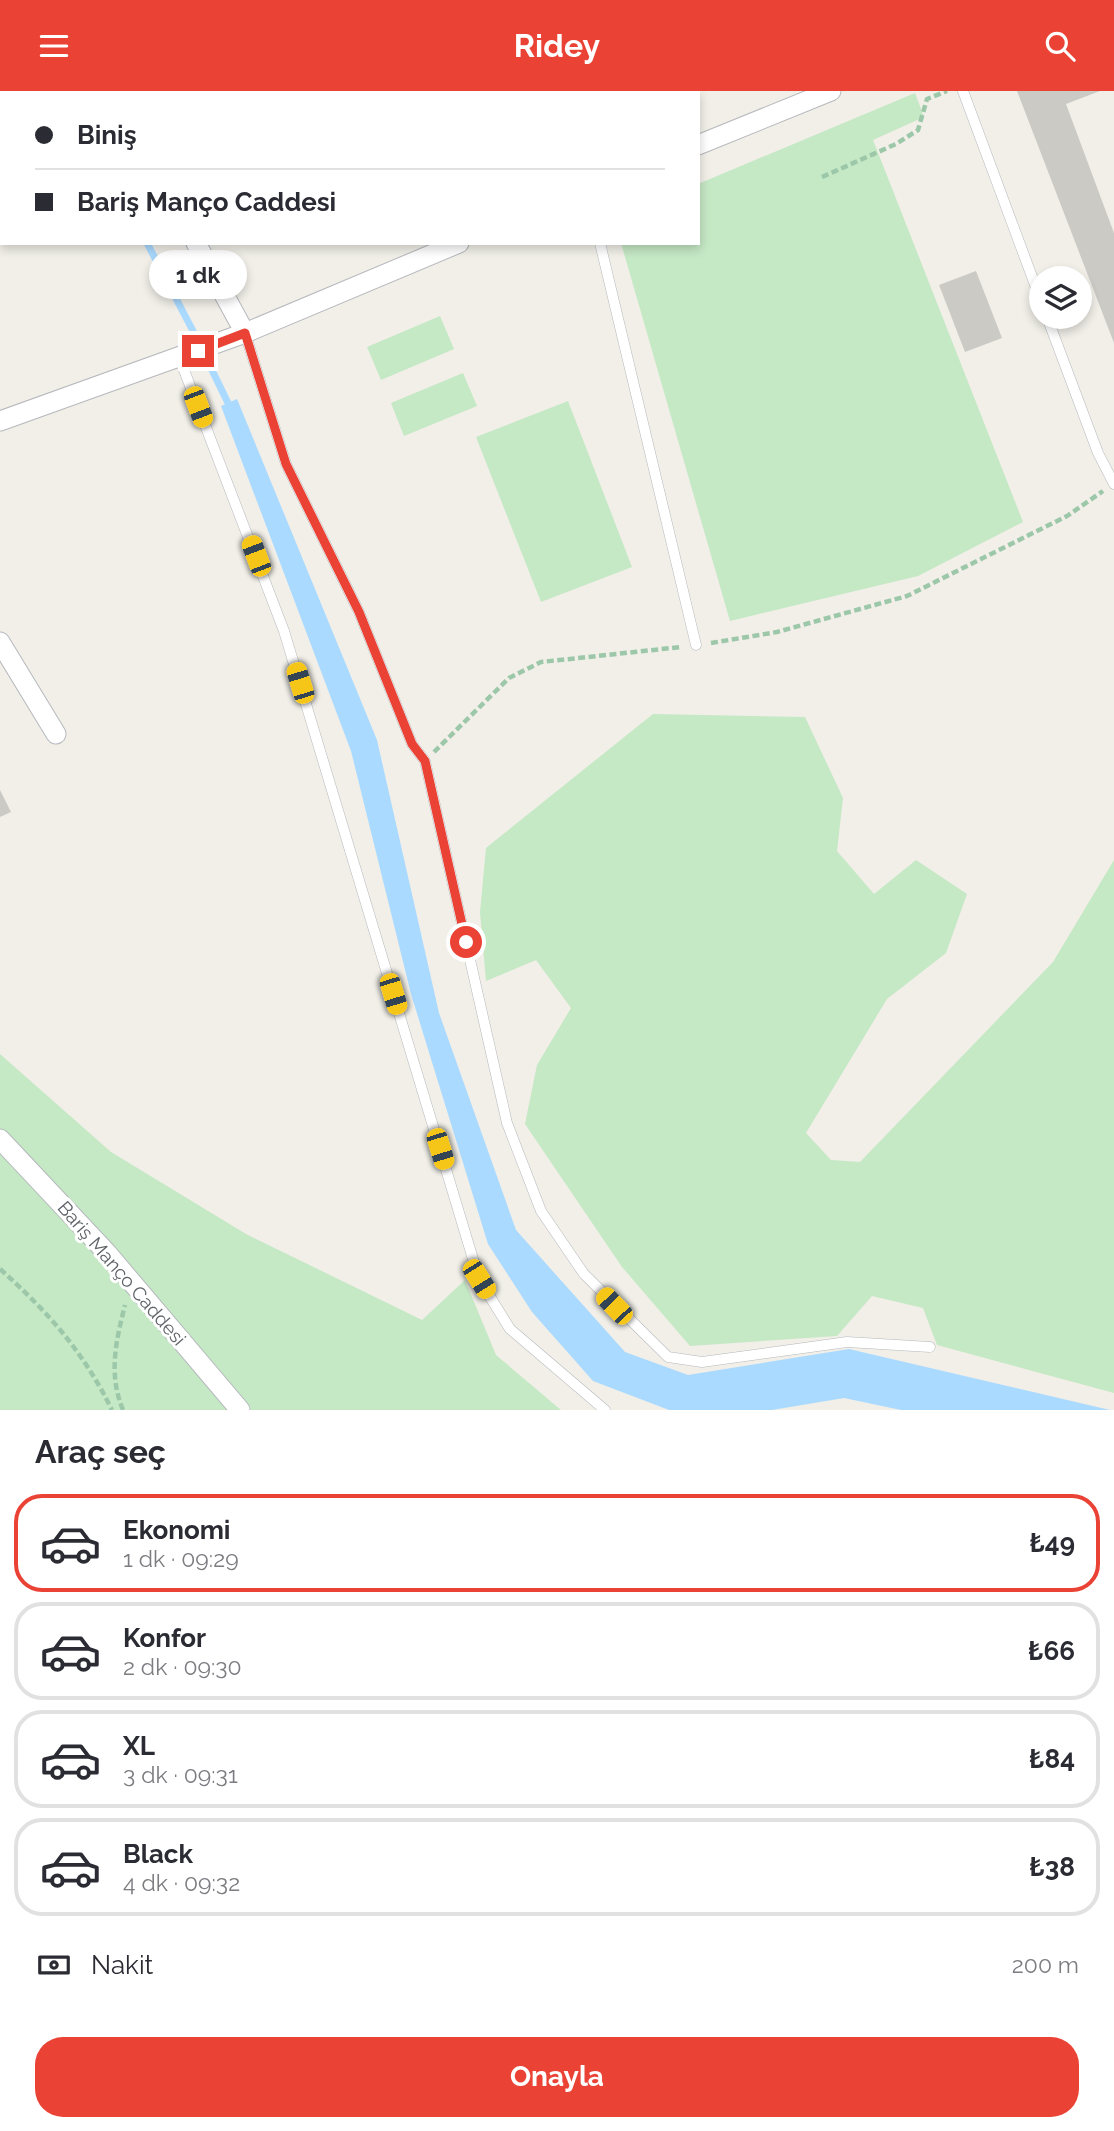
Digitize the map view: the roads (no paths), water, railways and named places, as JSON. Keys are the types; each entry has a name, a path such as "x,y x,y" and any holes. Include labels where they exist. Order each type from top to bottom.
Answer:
{"street":[{"path":"700,144 831,91"},
{"path":"197,245 245,333"},
{"path":"0,421 245,333 454,245"},
{"path":"0,642 56,734"},
{"name":"Bariş Manço Caddesi","path":"0,1139 131,1281 240,1410"}],"lane":[{"path":"963,91 1029,268"},
{"path":"600,245 696,645"},
{"path":"1052,329 1113,484"},
{"path":"245,333 286,464 359,612 412,744 425,761 507,1123 541,1211 583,1274 645,1338 668,1357 702,1362 847,1342 930,1347"},
{"path":"179,358 284,631 479,1279 510,1329 605,1410"}],"water":[{"path":"237,399 377,740 439,1013 516,1230 625,1352 688,1375 849,1349 1110,1410 901,1410 844,1398 772,1410 669,1410 593,1381 532,1312 488,1244 411,994 351,751 221,406"}],"waterway":[{"path":"148,245 193,331"},
{"path":"210,366 228,403"}]}
